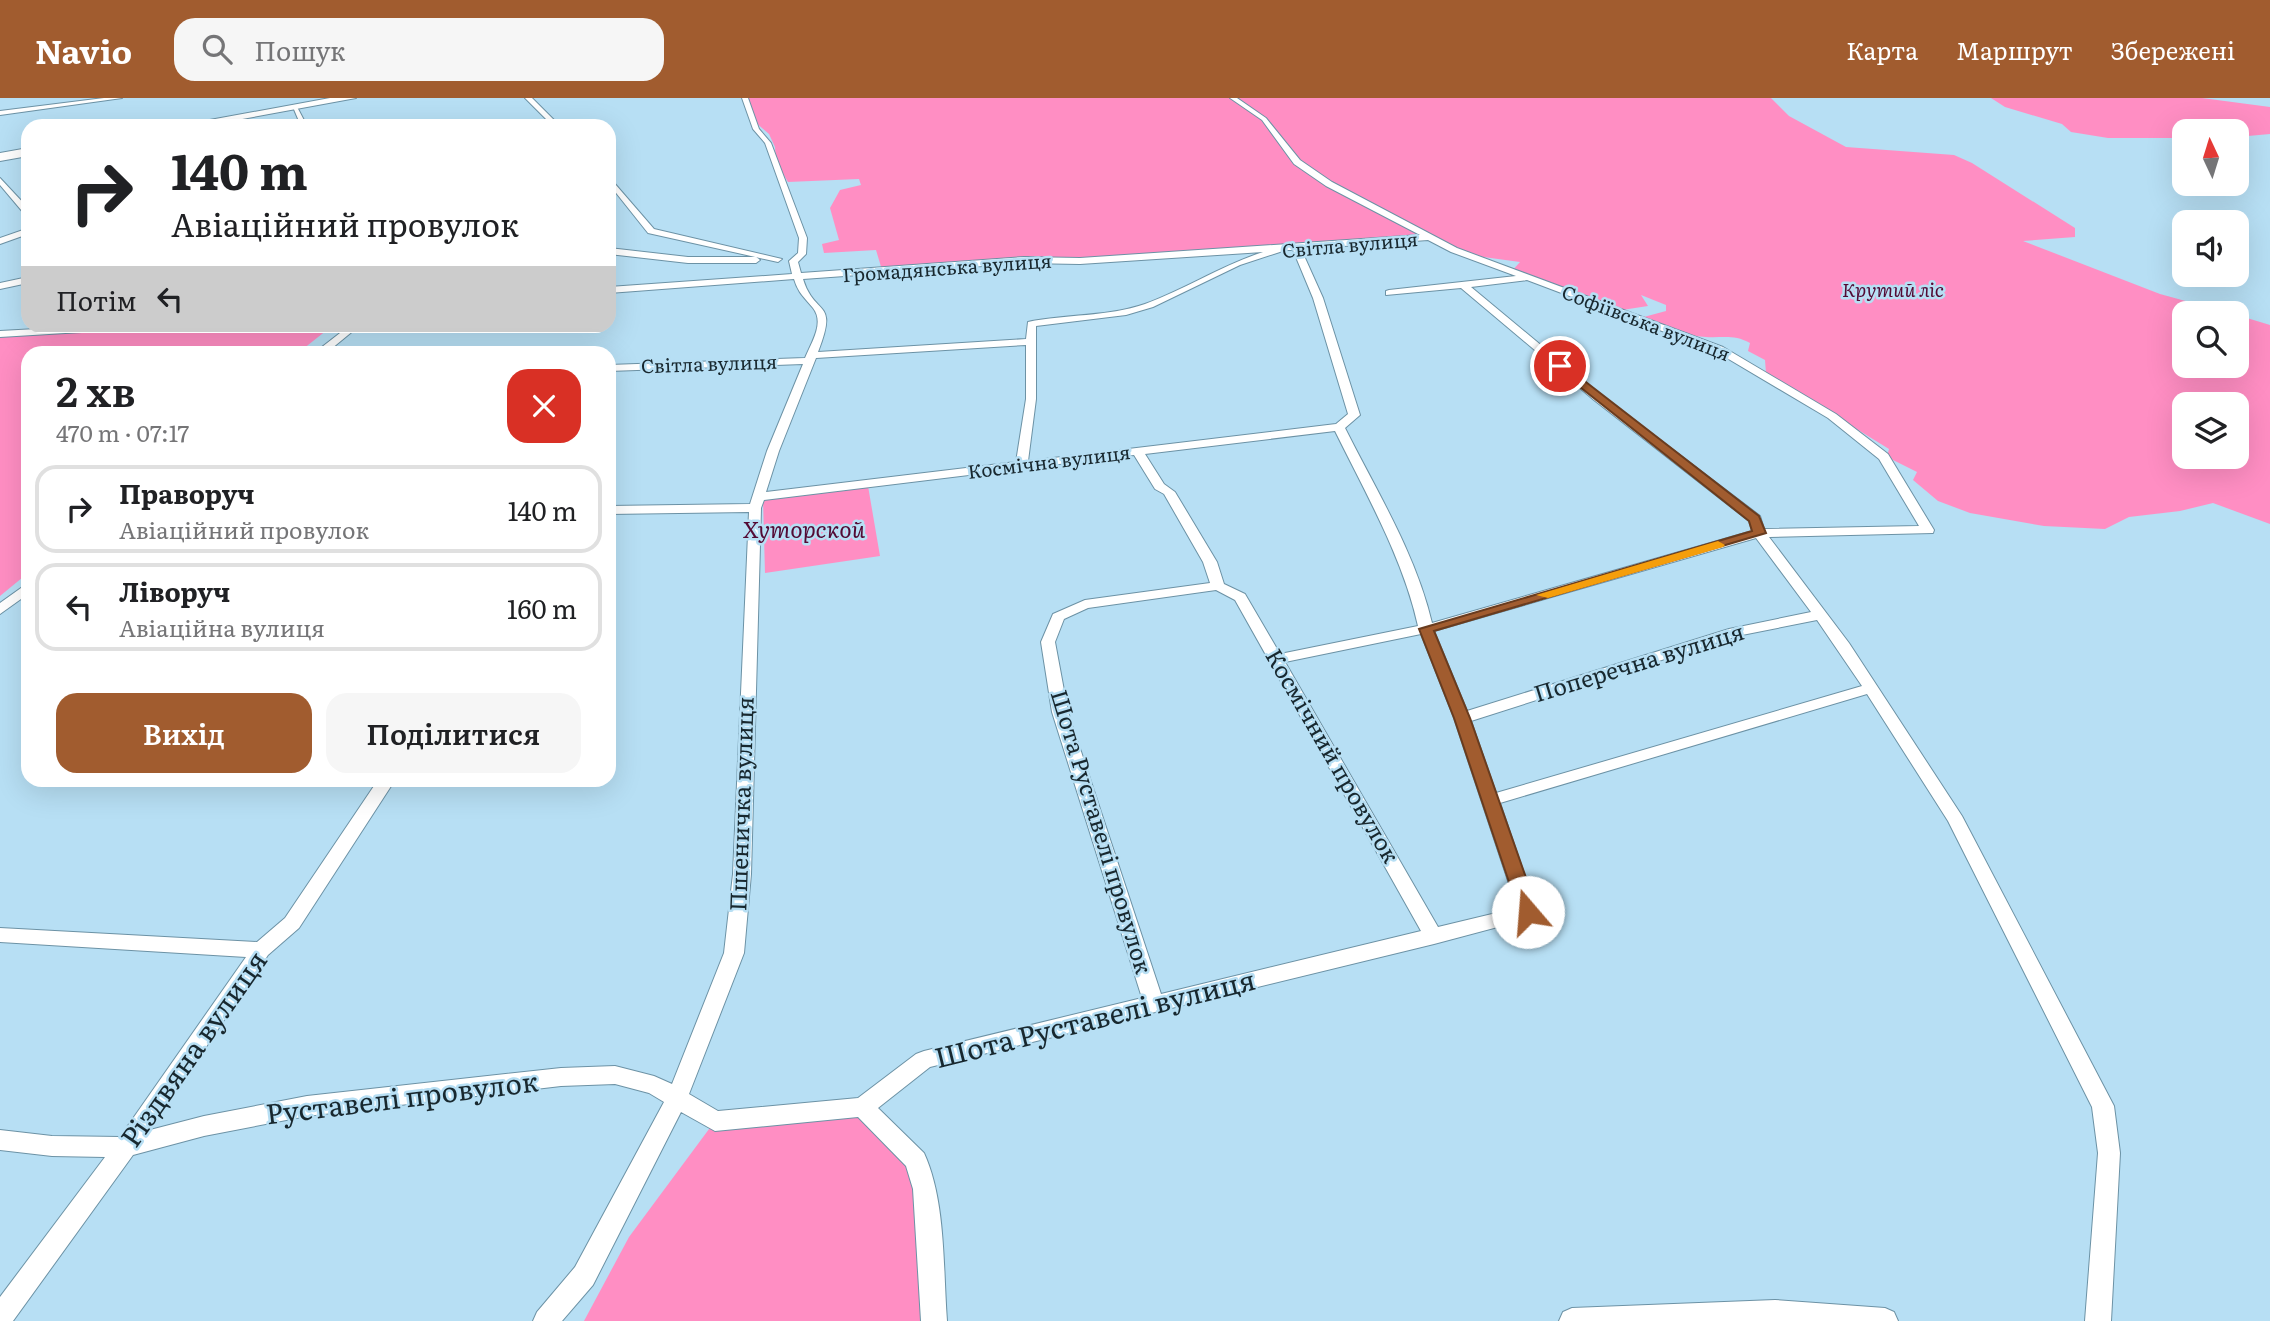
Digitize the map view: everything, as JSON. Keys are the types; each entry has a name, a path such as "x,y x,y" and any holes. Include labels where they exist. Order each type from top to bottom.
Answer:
{"highway":[{"path":"225,119 350,98"},
{"path":"0,157 21,153"}],"street":[{"path":"0,113 119,98"},
{"path":"528,98 550,119"},
{"path":"616,252 688,260 790,266 802,254 803,238 768,143 756,130 745,98"},
{"name":"Софіївська вулиця","path":"1233,98 1264,119 1297,162 1310,172 1429,237 1454,250 1719,349 1832,416 1884,457 1928,530 1759,533"},
{"path":"296,107 301,119"},
{"path":"0,180 21,205"},
{"path":"616,191 623,203 651,231 790,266"},
{"path":"0,241 21,232"},
{"name":"Світла вулиця","path":"616,368 811,358 1030,342 1031,324 1150,305 1237,263 1291,247 1429,237"},
{"path":"1291,247 1318,298 1354,415 1339,427 1392,534 1420,602 1426,629 1491,800 1872,688"},
{"name":"Громадянська вулиця","path":"616,289 790,266 1080,261 1291,247"},
{"name":"Пшеничка вулиця","path":"546,1321 584,1276 677,1098 734,953 742,874 757,503 773,451 824,327 821,312 802,291 790,266"},
{"path":"1389,292 1529,278"},
{"path":"0,286 21,282"},
{"path":"1465,286 1598,398 1755,519 1759,533 1818,615 1844,646 1956,820 2103,1106 2109,1153 2098,1321"},
{"path":"0,334 21,333"},
{"path":"328,346 345,333"},
{"path":"1021,466 1031,399 1030,342"},
{"name":"Космічна вулиця","path":"616,510 757,503 1021,466 1339,427"},
{"path":"1138,451 1159,486 1169,492 1210,562 1218,586"},
{"path":"1278,659 1426,629 1759,533"},
{"name":"Космічний провулок","path":"1218,586 1240,597 1278,659 1434,937"},
{"name":"Шота Руставелі провулок","path":"1154,1003 1060,712 1048,642 1059,617 1085,604 1218,586"},
{"path":"0,610 21,593"},
{"name":"Поперечна вулиця","path":"1462,718 1734,632 1818,615"},
{"name":"Різдвяна вулиця","path":"0,1318 126,1147 261,950 292,923 382,787"},
{"name":"Шота Руставелі вулиця","path":"863,1107 923,1060 1528,912 1491,800"},
{"path":"0,935 261,950"},
{"name":"Руставелі провулок","path":"0,1140 52,1146 126,1147 204,1126 307,1106 561,1077 615,1075 654,1085 677,1098"},
{"path":"677,1098 715,1121 863,1107 916,1160 925,1189 934,1321"},
{"path":"1572,1321 1775,1313 1885,1321"}],"green space":[{"name":"Крутий ліс","path":"746,98 1771,98 1789,116 1846,147 1954,155 1972,163 2075,228 2075,237 2023,241 2160,294 2185,301 2172,301 2172,378 2249,378 2249,319 2270,325 2270,524 2213,503 2180,511 2129,517 2105,529 2044,526 1970,513 1938,501 1913,480 1917,472 1887,457 1889,449 1766,373 1765,360 1748,351 1750,343 1734,337 1697,336 1672,330 1640,318 1666,311 1666,305 1641,295 1648,306 1622,310 1579,292 1566,292 1511,272 1520,262 1476,256 1431,237 1419,241 882,270 876,250 824,253 822,244 839,240 830,208 840,190 861,185 859,179 788,182 776,162 775,147 769,134 754,121"},
{"path":"1991,98 2202,98 2270,107 2270,134 2249,136 2249,119 2172,119 2172,138 2108,138 2071,132 2062,124 2005,107"},
{"path":"39,333 323,333 307,346 21,346 21,579 0,596 0,336"},
{"name":"Хуторской","path":"868,486 880,556 765,573 763,499"},
{"path":"863,1107 916,1160 934,1321 584,1321 629,1237 715,1121"}],"slow traffic":[{"path":"1543,595 1718,545"}],"route":[{"path":"1528,912 1462,718 1426,629 1759,533 1755,519 1560,366"}]}
